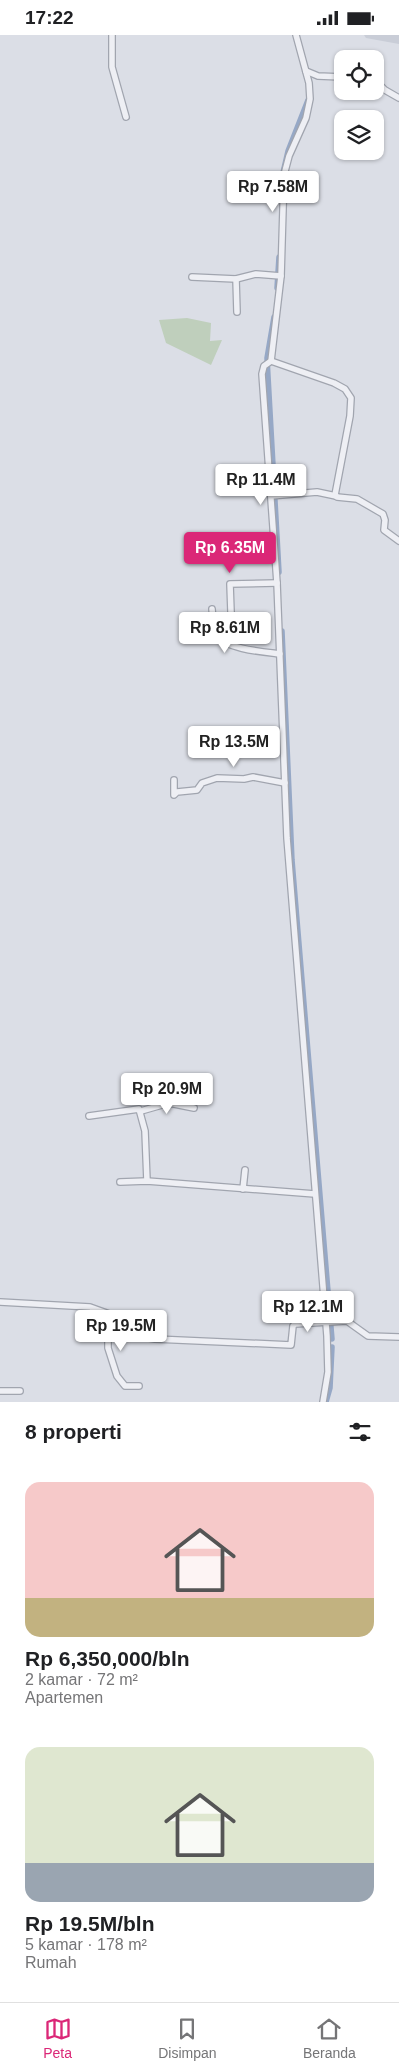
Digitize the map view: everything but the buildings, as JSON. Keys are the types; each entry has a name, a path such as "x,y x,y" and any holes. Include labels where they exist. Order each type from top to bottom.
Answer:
{"street":[{"path":"112,35 112,67 126,117"},
{"path":"296,35 310,83 308,109 284,175 279,276 268,364 262,374 274,495 287,838 315,1194 329,1321 328,1372 323,1402"},
{"path":"306,71 318,76 334,77"},
{"path":"384,90 399,98"},
{"path":"192,277 236,279 256,274 279,276"},
{"path":"236,279 237,312"},
{"path":"268,364 334,383 345,389 351,398 350,416 335,489 336,496"},
{"path":"274,495 317,493 354,498 383,514 385,520 384,530 399,541"},
{"path":"231,612 230,584 277,583"},
{"path":"212,609 216,635 222,640 238,647 280,654"},
{"path":"174,780 174,795 178,792 196,790 202,783 217,778 244,779 253,777 285,783"},
{"path":"89,1116 137,1109 141,1111 169,1103 194,1108"},
{"path":"141,1111 145,1131 147,1181"},
{"path":"243,1189 245,1170"},
{"path":"120,1182 147,1181 315,1194"},
{"path":"0,1302 78,1306 99,1309 140,1325 149,1338 155,1339 291,1345 293,1326 295,1324 329,1321 348,1321 368,1335 399,1337"},
{"path":"114,1316 108,1341 116,1376 125,1386 139,1386"},
{"path":"0,1391 20,1391"}],"shaded area":[{"path":"364,35 399,35 399,44 366,38"}],"green space":[{"path":"187,318 211,323 210,341 222,340 211,365 166,343 159,320"}],"waterway":[{"path":"281,181 288,151 308,100"},
{"path":"277,288 279,257"},
{"path":"274,317 267,358 279,572"},
{"path":"282,631 292,860 332,1339"},
{"path":"326,1402 330,1388 332,1347"}]}
